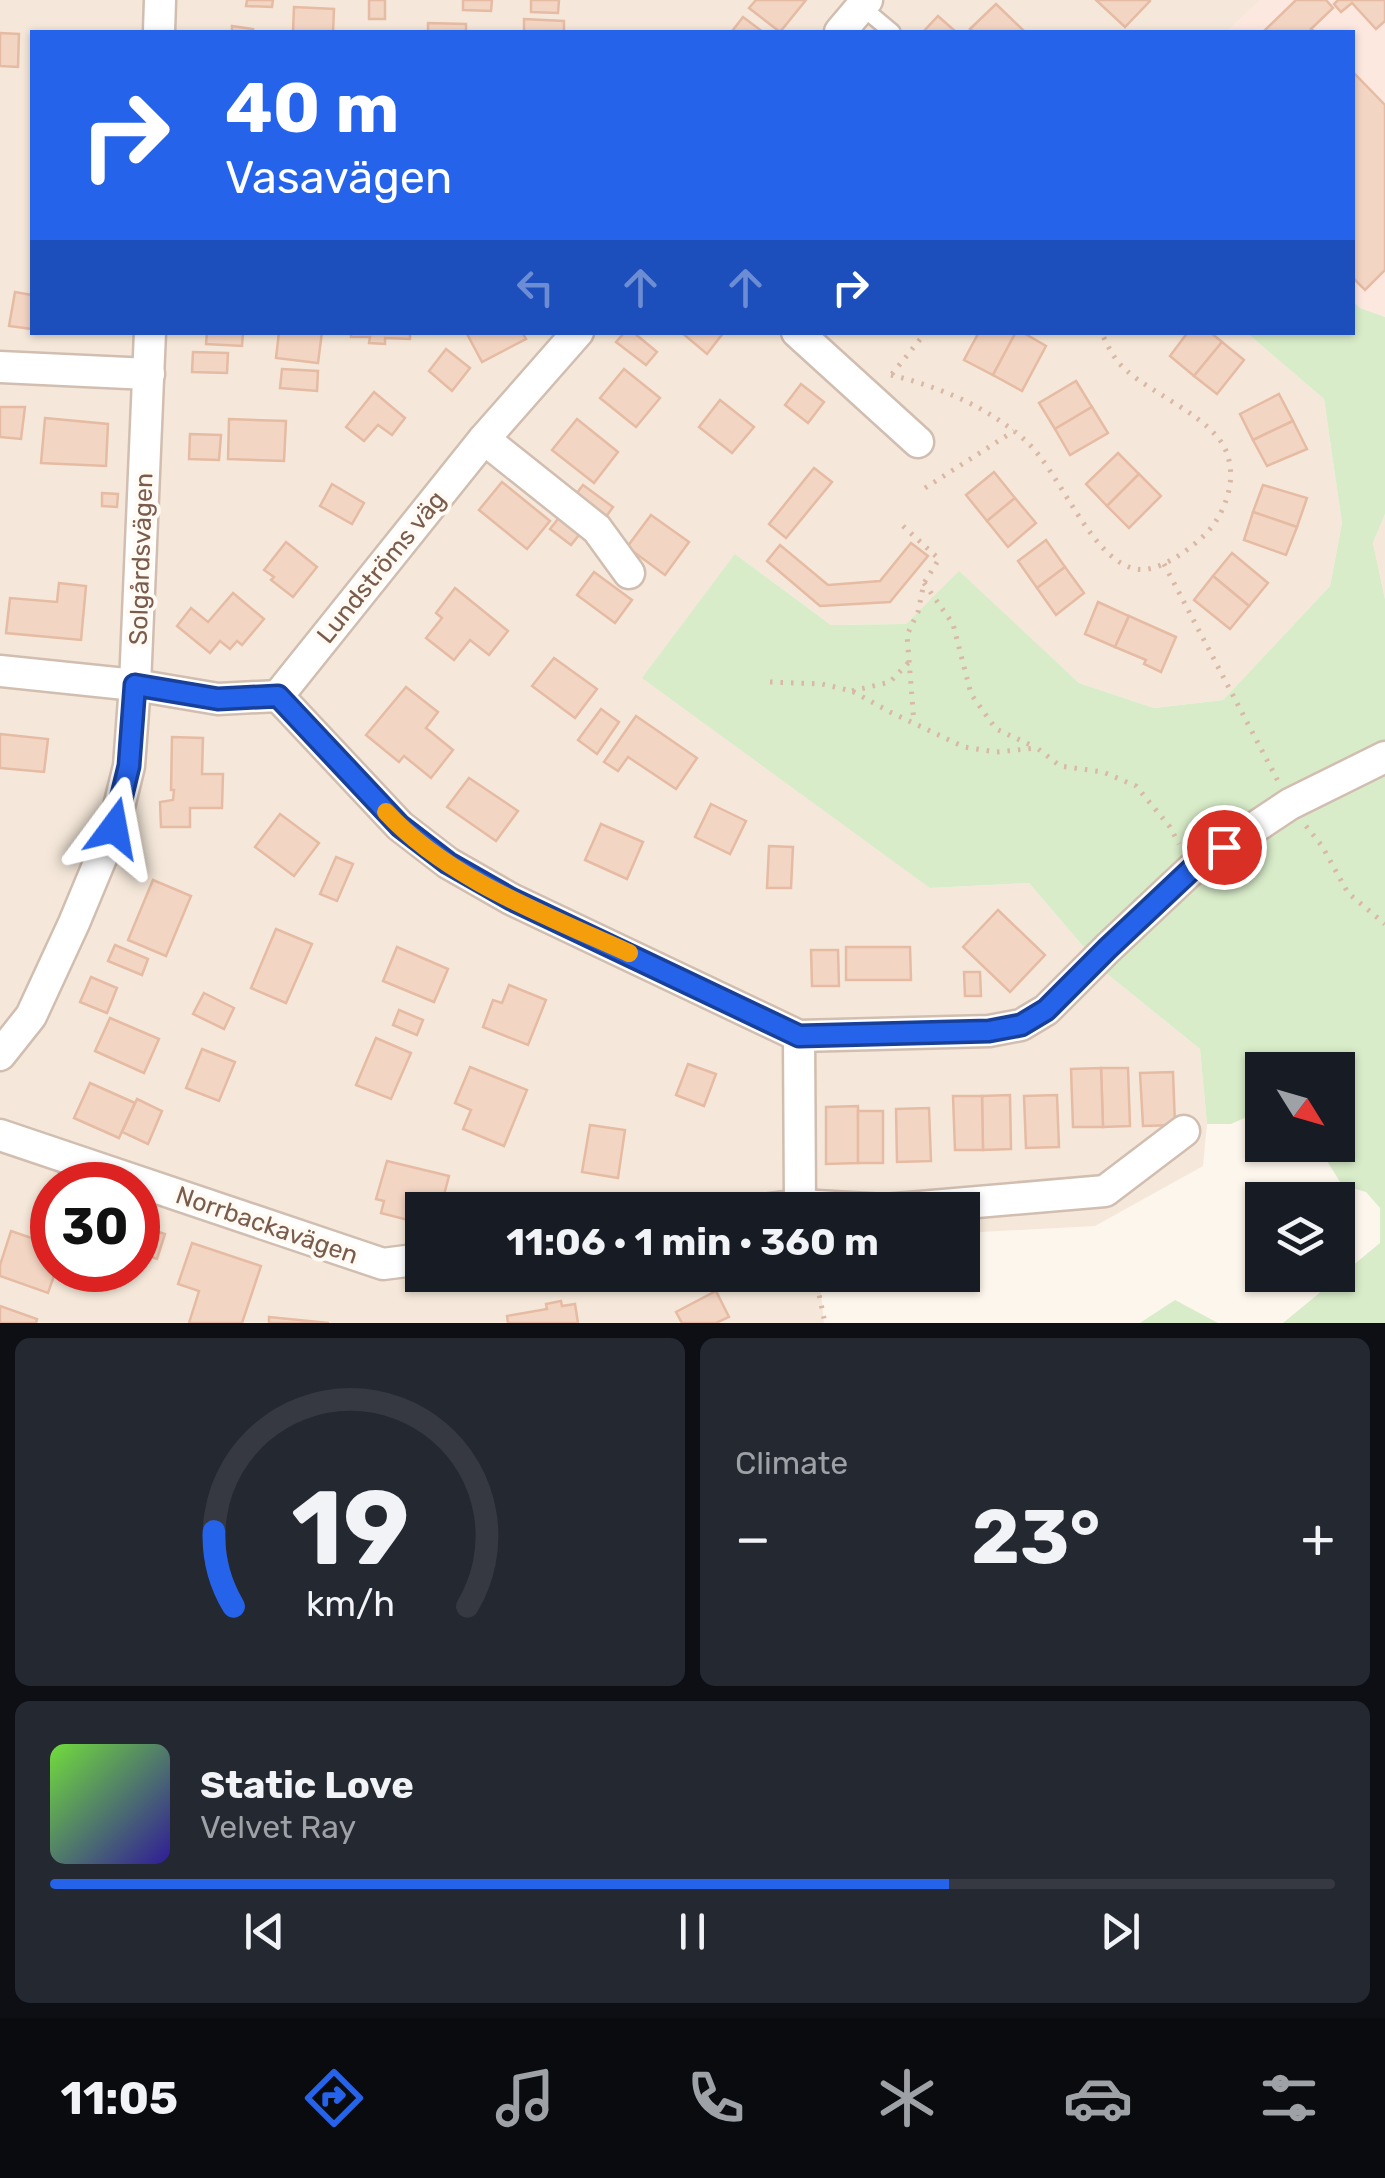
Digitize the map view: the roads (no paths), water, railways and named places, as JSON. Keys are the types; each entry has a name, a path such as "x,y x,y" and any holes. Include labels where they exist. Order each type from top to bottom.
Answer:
{"street":[{"path":"159,30 160,0"},
{"path":"842,30 864,3"},
{"name":"Solgårdsvägen","path":"0,1055 31,1016 114,828 129,766 150,335"},
{"name":"Lundströms väg","path":"278,696 484,439 575,335"},
{"path":"800,335 918,442"},
{"path":"0,366 149,374"},
{"path":"484,439 597,529 629,573"},
{"path":"0,671 135,685 218,699 278,696 400,826 448,863 511,899 799,1036 989,1031 1021,1025 1046,1010 1192,869 1290,804 1385,757"},
{"path":"799,1036 800,1192"},
{"path":"980,1202 1106,1191 1184,1131"},
{"name":"Norrbackavägen","path":"0,1135 383,1264 405,1261"}],"lane":[{"path":"864,3 890,30"}]}
